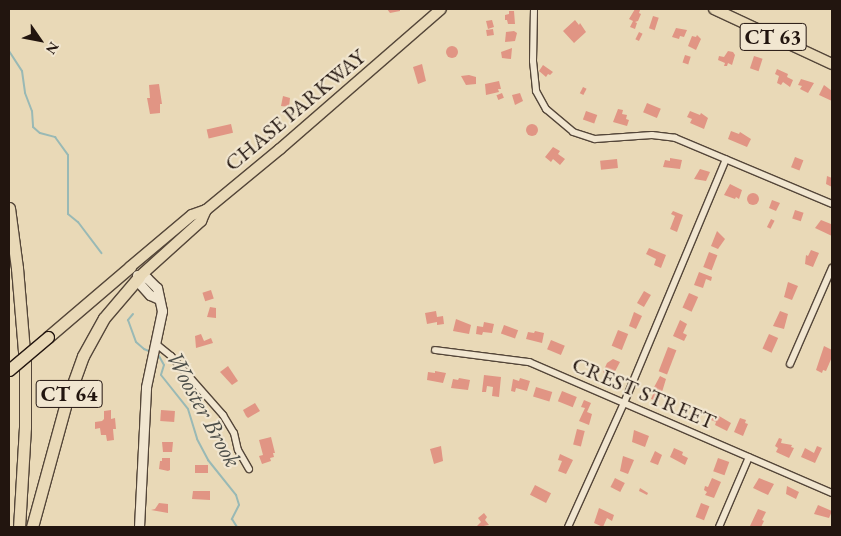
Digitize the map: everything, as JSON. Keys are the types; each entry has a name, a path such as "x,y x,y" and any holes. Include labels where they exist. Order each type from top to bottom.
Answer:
{"highway":[{"path":"9,208 17,268 25,364 25,427 19,527"},
{"name":"CT 64","path":"9,370 130,268"},
{"name":"CT 64","path":"32,527 64,412 83,356 104,318 139,276"}],"main road":[{"name":"CHASE PARKWAY","path":"130,268 192,215 206,210 314,121 441,9"},
{"name":"CT 63","path":"714,9 832,64"},
{"name":"CHASE PARKWAY","path":"139,276 201,221 206,210"},
{"path":"130,268 139,276 147,278 157,288 162,314 146,392 139,527"}],"street":[{"path":"534,9 534,81 546,110 572,132 595,139 652,135 675,138 832,204"},
{"path":"568,527 624,403 726,159"},
{"path":"790,364 832,268"},
{"path":"154,349 171,356 223,415 234,433 238,450 250,470"},
{"name":"CREST STREET","path":"435,350 530,362 832,493"},
{"path":"719,527 749,457"}],"building":[{"path":"387,9 400,9 400,11 390,13"},
{"path":"635,9 640,10 639,13 641,14 638,21 635,22 637,23 635,29 630,27 633,21 629,19"},
{"path":"509,11 514,11 515,24 508,24 507,20 505,20 505,15 509,14"},
{"path":"653,16 659,18 655,30 649,28"},
{"path":"492,20 494,27 488,29 486,21"},
{"path":"575,20 579,25 580,23 586,32 574,43 563,31"},
{"path":"676,28 687,30 684,37 680,36 679,39 672,37"},
{"path":"493,29 494,35 487,36 486,30"},
{"path":"514,31 517,33 515,41 505,42 506,32"},
{"path":"639,32 643,34 639,41 635,39"},
{"path":"697,35 701,39 696,50 688,46 692,36 696,37"},
{"path":"450,46 454,46 458,52 454,58 450,58 446,54 446,50"},
{"path":"512,48 511,59 502,58 501,52"},
{"path":"728,51 733,52 735,55 732,65 728,63 727,66 724,66 725,63 718,60 719,56 724,57"},
{"path":"685,55 691,57 688,64 683,63"},
{"path":"754,56 763,59 759,71 750,68"},
{"path":"422,64 426,81 418,84 413,67"},
{"path":"543,65 553,72 546,77 539,71"},
{"path":"777,69 788,74 787,77 793,80 790,87 783,82 781,85 777,83 779,76 775,74"},
{"path":"469,75 476,77 476,84 466,85 461,76"},
{"path":"801,79 814,83 808,93 800,89 802,86 798,85"},
{"path":"499,81 501,89 498,89 499,92 486,95 485,84"},
{"path":"159,84 162,104 160,104 160,113 150,114 147,98 150,98 149,85"},
{"path":"824,85 832,91 832,101 819,95"},
{"path":"583,87 587,89 583,95 580,93"},
{"path":"502,93 504,98 498,100 496,95"},
{"path":"520,93 523,101 515,105 512,95"},
{"path":"283,96 290,98 289,107 281,106"},
{"path":"647,103 661,109 657,118 643,112"},
{"path":"618,109 623,110 622,114 627,115 626,119 629,120 627,126 613,122"},
{"path":"586,111 597,115 594,124 583,119"},
{"path":"690,111 700,115 701,113 708,118 704,129 690,123 692,119 687,117"},
{"path":"231,124 233,133 209,138 207,130"},
{"path":"532,124 538,130 532,136 526,130"},
{"path":"731,131 739,134 740,132 751,139 747,147 728,139"},
{"path":"553,147 560,151 558,154 565,159 560,165 553,159 551,162 545,157"},
{"path":"795,157 803,160 799,170 791,167"},
{"path":"670,158 682,160 680,169 663,167 665,160 670,161"},
{"path":"617,159 618,168 601,170 600,161"},
{"path":"700,169 710,172 706,181 694,179"},
{"path":"827,176 832,178 832,187 826,184"},
{"path":"730,184 742,190 739,199 724,195"},
{"path":"751,193 755,193 759,199 755,205 751,205 747,201 747,197"},
{"path":"772,200 780,203 776,211 769,208"},
{"path":"795,210 804,213 801,221 792,219"},
{"path":"673,211 683,215 677,232 670,229 675,216 671,214"},
{"path":"771,219 775,221 770,229 767,227"},
{"path":"821,220 831,224 832,236 815,228"},
{"path":"717,231 725,239 718,249 711,246"},
{"path":"649,248 666,255 661,268 654,265 656,259 646,254"},
{"path":"811,250 819,253 813,267 805,264 806,255 808,256"},
{"path":"709,252 717,255 712,270 703,267"},
{"path":"699,272 712,277 711,281 706,279 703,288 694,285"},
{"path":"788,282 798,286 792,300 784,297"},
{"path":"211,290 214,299 205,301 202,293"},
{"path":"644,291 651,295 644,307 637,303"},
{"path":"689,293 698,297 692,312 682,308"},
{"path":"210,307 216,308 216,318 207,317"},
{"path":"436,311 437,317 443,316 444,324 437,325 437,322 427,324 425,313"},
{"path":"780,311 788,314 784,329 773,326"},
{"path":"634,312 642,316 636,329 629,326"},
{"path":"456,319 471,325 469,334 453,331"},
{"path":"680,320 687,324 683,333 687,335 684,341 673,336"},
{"path":"484,322 494,324 492,333 483,332 482,335 476,334 477,326 483,327"},
{"path":"504,325 518,330 515,339 501,333"},
{"path":"618,330 628,334 622,350 612,346"},
{"path":"535,331 544,333 542,343 526,339 528,332 534,333"},
{"path":"201,334 204,341 211,338 213,343 196,348 195,336"},
{"path":"769,334 778,338 772,353 762,349"},
{"path":"551,340 565,346 561,355 547,349"},
{"path":"824,346 832,350 832,357 826,371 823,370 822,373 816,370"},
{"path":"668,347 676,350 667,374 659,371"},
{"path":"613,359 620,362 610,381 603,378 605,373 603,372 607,363"},
{"path":"228,366 238,381 232,385 220,372"},
{"path":"435,371 446,373 443,383 427,380 428,372 435,373"},
{"path":"484,375 501,377 499,397 492,396 493,387 487,386 486,392 482,392"},
{"path":"660,376 666,379 659,402 651,399 654,392 652,391"},
{"path":"459,378 470,380 468,390 451,388 453,379 458,380"},
{"path":"520,378 530,381 527,391 516,388 515,392 511,391 513,379 519,381"},
{"path":"536,387 552,392 549,402 533,397"},
{"path":"562,391 577,397 573,407 558,401"},
{"path":"584,400 591,403 587,412 592,414 589,425 579,421 585,408 581,407"},
{"path":"255,403 260,411 248,418 243,410"},
{"path":"111,410 111,419 115,418 116,429 113,429 114,440 107,441 106,435 101,435 100,428 95,429 95,422 104,419 104,411"},
{"path":"161,410 175,411 174,422 160,421"},
{"path":"714,413 731,423 727,431 715,425 716,422 711,420"},
{"path":"740,418 746,420 745,423 748,424 743,436 734,432"},
{"path":"577,429 585,431 581,446 573,445"},
{"path":"634,430 649,436 645,447 632,442"},
{"path":"271,437 275,453 273,453 274,457 270,458 271,461 262,464 259,456 263,455 259,440"},
{"path":"779,438 782,439 781,443 792,445 791,447 794,448 789,458 776,452 778,448 775,446"},
{"path":"162,442 173,442 172,452 163,452"},
{"path":"441,446 443,461 434,464 430,449"},
{"path":"817,446 822,448 815,463 801,457 805,448 814,453"},
{"path":"674,448 683,452 682,455 688,458 685,465 670,457"},
{"path":"655,451 662,455 658,465 650,462"},
{"path":"560,454 573,460 566,474 558,471 562,461 558,460"},
{"path":"623,456 634,460 628,474 620,471"},
{"path":"162,458 170,458 170,470 159,469"},
{"path":"718,458 729,462 724,475 713,471"},
{"path":"195,465 208,465 208,473 195,473"},
{"path":"615,478 625,483 620,492 610,487"},
{"path":"712,478 721,482 714,498 705,495 707,492 704,490 705,486 708,487"},
{"path":"759,478 774,484 768,495 753,488"},
{"path":"535,485 551,493 546,503 530,495"},
{"path":"787,486 799,492 796,499 786,494"},
{"path":"640,488 648,493 647,495 639,491"},
{"path":"193,491 210,491 210,500 192,499"},
{"path":"159,503 168,504 168,513 151,510 155,509"},
{"path":"701,503 709,506 704,520 696,517"},
{"path":"818,505 832,511 829,518 814,514"},
{"path":"599,508 614,515 612,521 607,518 603,527 594,523"},
{"path":"758,509 766,512 762,520 764,521 761,527 752,527 750,526"},
{"path":"484,513 487,517 485,520 489,525 478,527 481,522 478,518"}],"waterway":[{"name":"Wooster Brook","path":"9,51 22,71 25,93 32,111 33,127 40,133 55,137 68,155 68,214 78,222 101,253"},
{"name":"Wooster Brook","path":"133,314 128,320 136,342 151,352"},
{"name":"Wooster Brook","path":"155,353 164,365 161,375 188,409 197,439 208,460 236,495 239,505 232,519 237,527"}]}
